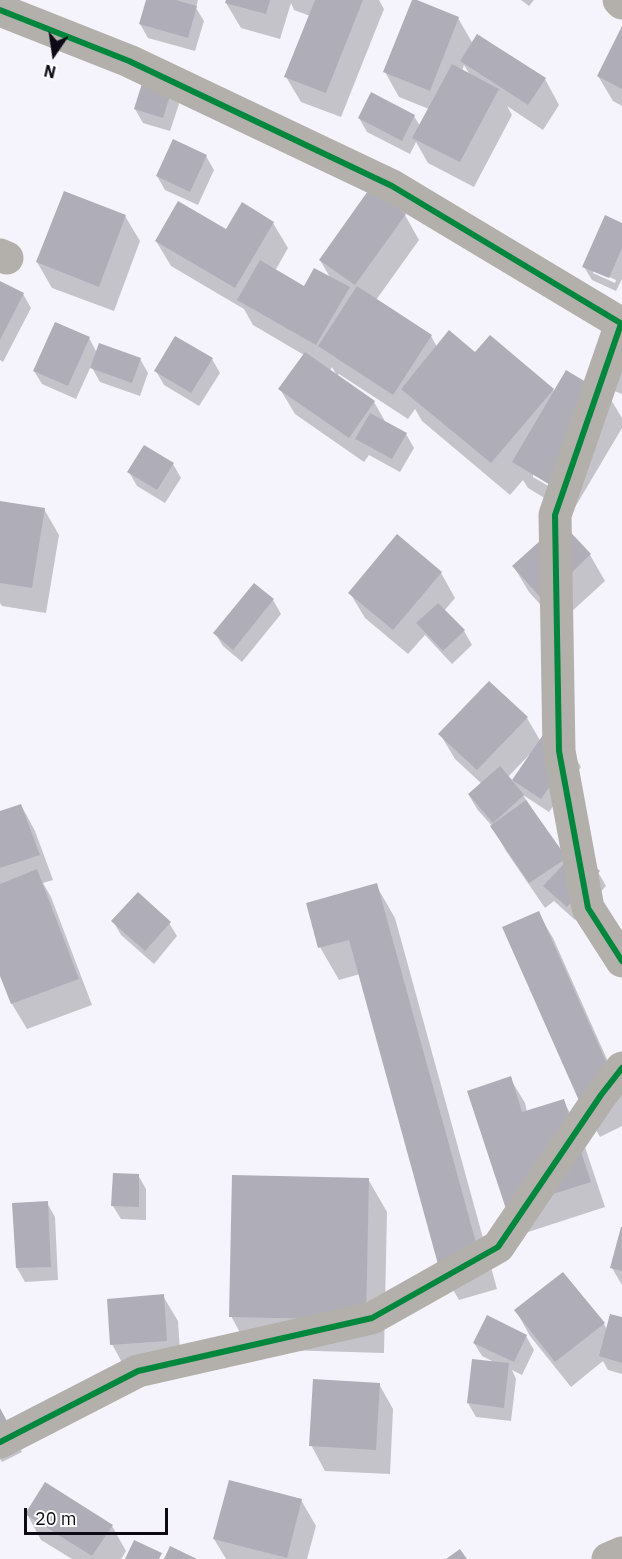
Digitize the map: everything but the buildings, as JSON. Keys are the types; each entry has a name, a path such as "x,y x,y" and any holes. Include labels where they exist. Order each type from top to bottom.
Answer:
{"street":[{"path":"0,10 129,61 393,186 621,324 555,515 559,751 588,908 622,961"},
{"path":"0,1442 138,1371 372,1318 498,1247 601,1095 622,1068"},
{"path":"608,1559 622,1553"}],"cycle path":[{"path":"0,10 129,61 392,186 622,324"},
{"path":"621,324 555,515 559,751 588,908 622,961"},
{"path":"0,1442 138,1371 372,1318 498,1247 601,1095 622,1068"}]}
